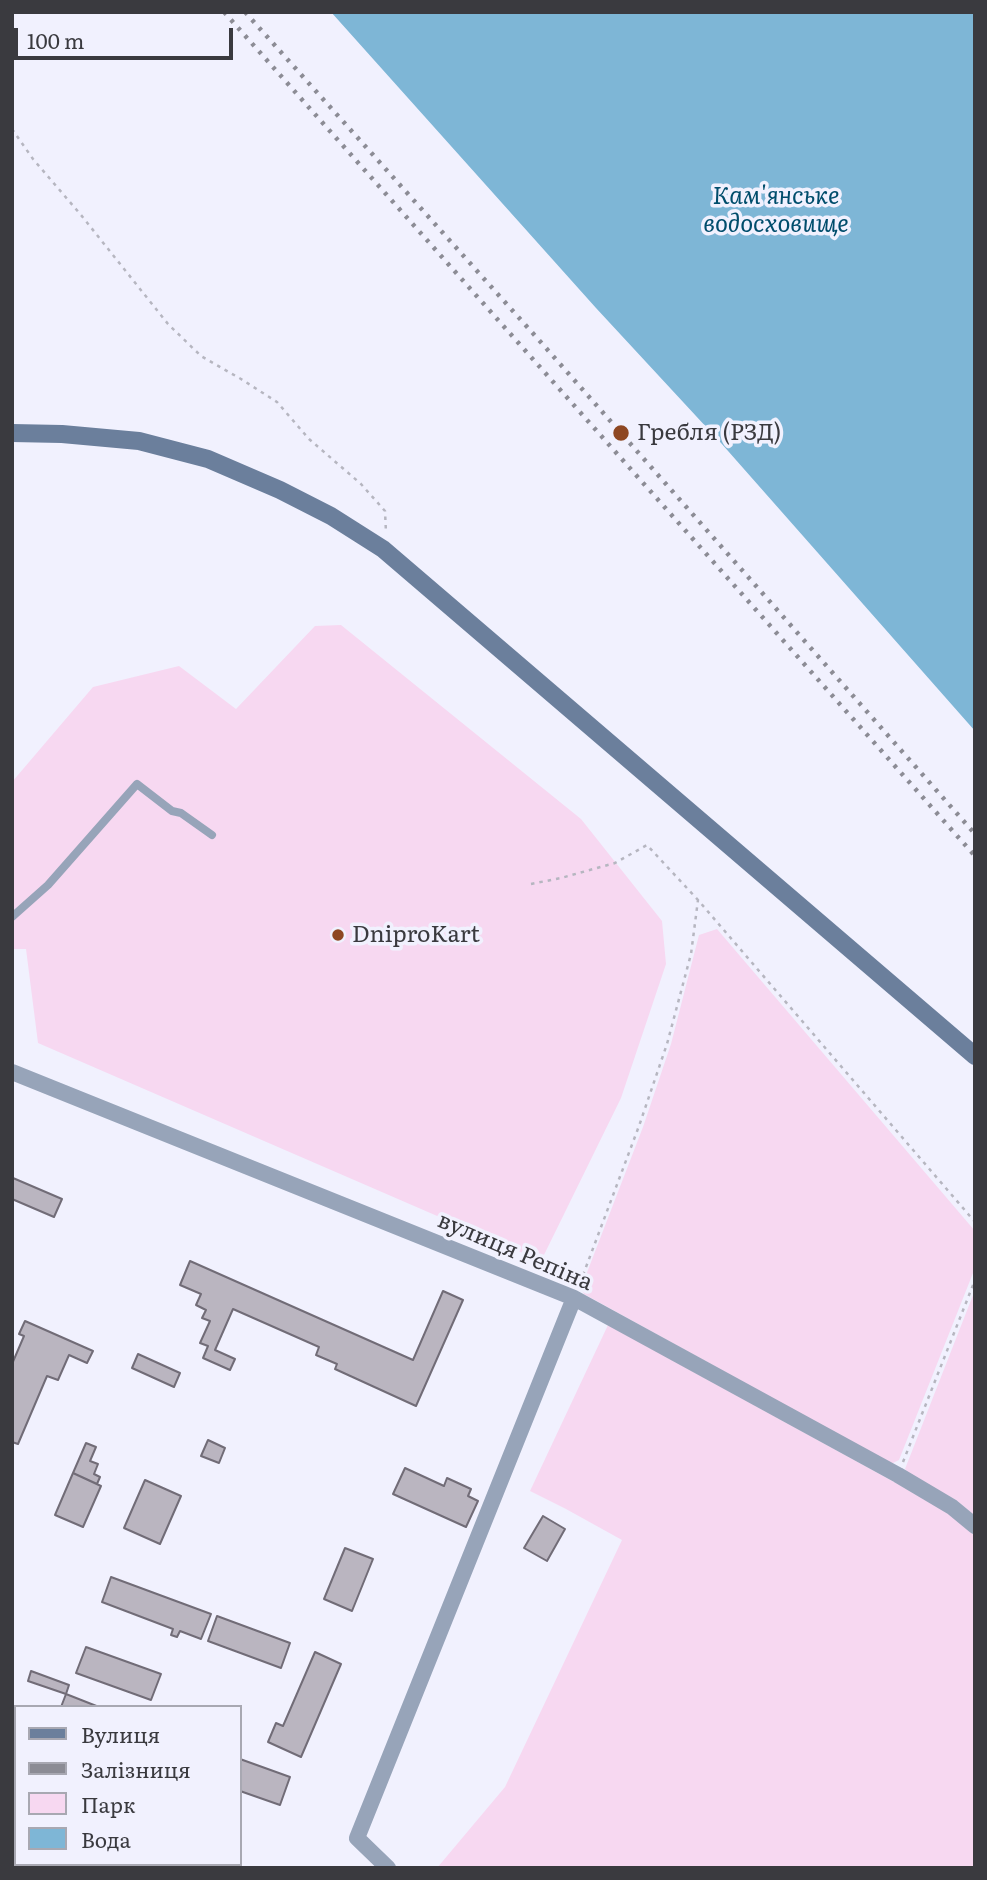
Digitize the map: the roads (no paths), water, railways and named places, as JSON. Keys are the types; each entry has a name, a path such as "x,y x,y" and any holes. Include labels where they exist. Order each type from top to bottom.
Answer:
{"main road":[{"path":"12,433 62,434 139,441 208,459 321,511 383,550 975,1056"}],"street":[{"name":"вулиця Репіна","path":"12,1072 574,1298 898,1475 952,1507 975,1526"},
{"path":"388,1868 356,1838 574,1298"}],"lane":[{"path":"12,918 48,885 137,783 172,811 181,813 212,835"}],"water":[{"name":"Кам'янське водосховище","path":"331,12 975,12 975,731 721,443 596,308"}],"railway":[{"path":"224,12 975,856"},
{"path":"245,12 975,834"}],"place":[{"name":"Гребля (РЗД)","path":"621,433"},
{"name":"DniproKart","path":"338,935"}]}
